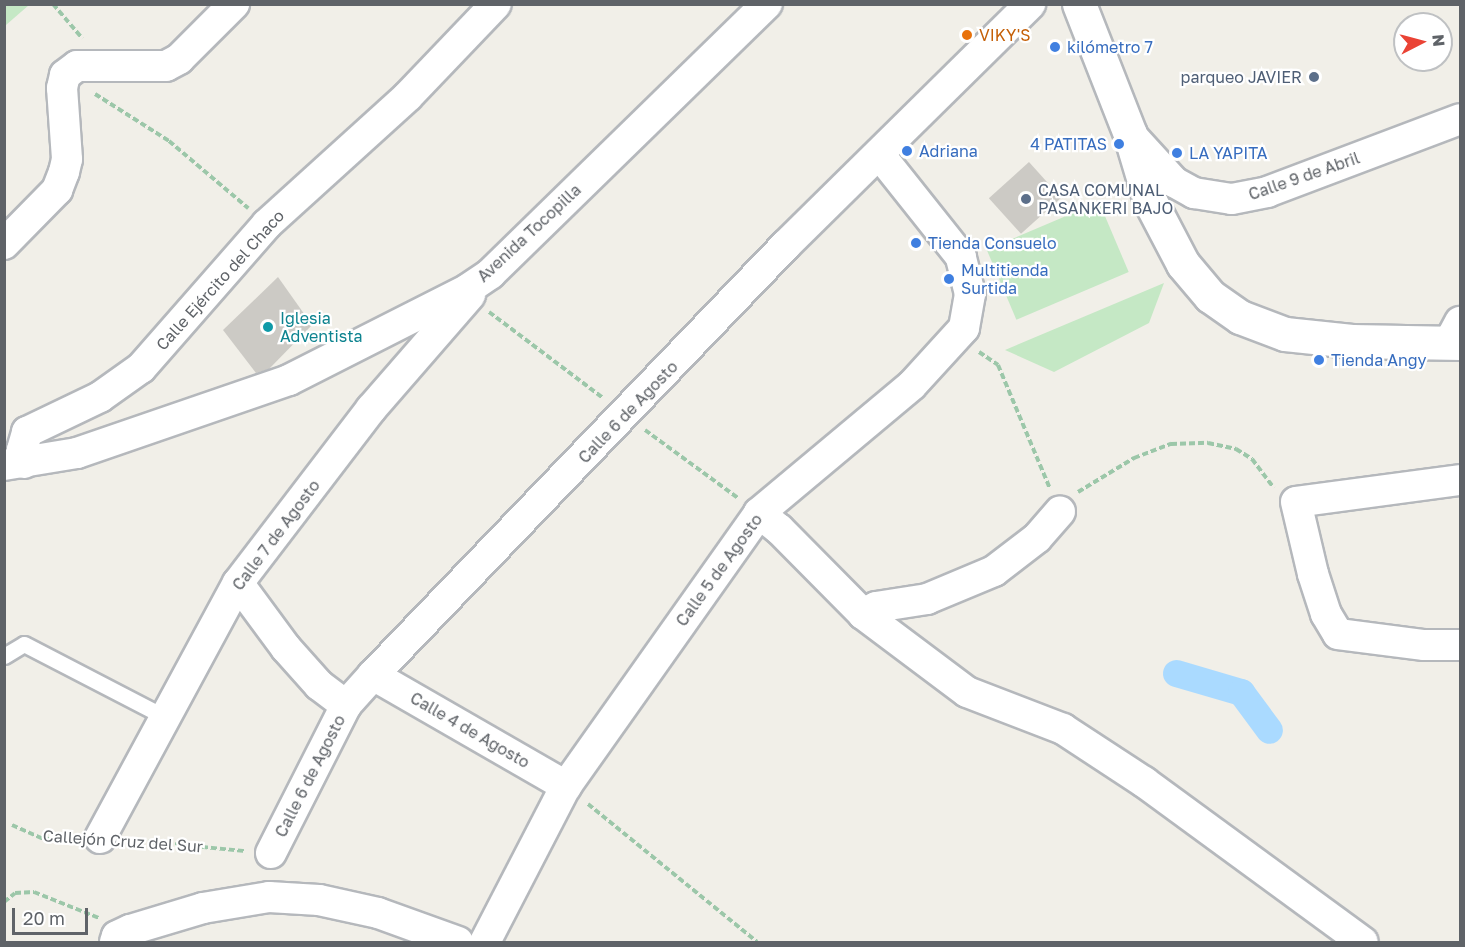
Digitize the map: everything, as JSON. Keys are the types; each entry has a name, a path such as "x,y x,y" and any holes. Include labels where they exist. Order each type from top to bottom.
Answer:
{"main road":[{"path":"1085,7 1130,134 1150,201 1183,264 1210,296 1240,317 1285,334 1352,341 1458,335"}],"street":[{"path":"4,244 57,190 64,172 67,159 62,88 65,75 77,66 166,66 179,59 234,4"},
{"name":"Calle Ejército del Chaco","path":"14,464 22,450 27,432 100,397 141,368 267,224 408,96 496,4"},
{"name":"Avenida Tocopilla","path":"14,464 77,453 289,380 468,289 489,274 767,4"},
{"name":"Calle 6 de Agosto","path":"271,853 346,705 786,244 880,155 1030,4"},
{"name":"Calle 9 de Abril","path":"1130,134 1174,182 1194,194 1232,199 1267,192 1461,119"},
{"name":"Calle 5 de Agosto","path":"485,942 566,786 759,513 912,385 959,338 969,314 970,294 961,257 880,155"},
{"name":"Calle 7 de Agosto","path":"100,838 238,582 372,409 469,297 468,289"},
{"path":"1461,480 1296,502 1313,574 1326,614 1338,634 1425,645 1461,645"},
{"path":"864,614 876,607 927,599 994,571 1037,538 1060,512"},
{"path":"759,513 779,529 864,614 967,692 1063,729 1144,782 1363,942"},
{"path":"238,582 286,648 319,685 346,705"},
{"name":"Calle 4 de Agosto","path":"373,675 566,786"},
{"path":"116,939 203,908 270,897 319,900 378,913 456,941"}],"lane":[{"path":"4,656 24,644 165,717"}],"path":[{"path":"65,75 168,141 267,224"},
{"path":"959,338 998,365 1060,512 1094,479 1171,444 1208,443 1236,449 1252,459 1280,495 1296,502"},
{"path":"566,786 757,942"},
{"name":"Callejón Cruz del Sur","path":"12,825 44,839 100,838 271,853"},
{"path":"4,902 15,893 34,892 112,923 116,939"}],"green space":[{"path":"5,4 29,4 29,5 6,25"},
{"path":"1099,202 1129,272 1016,320 987,250"},
{"path":"1164,283 1149,323 1054,372 1005,350"}],"building":[{"name":"CASA COMUNAL PASANKERI BAJO","path":"1029,162 1061,198 1021,234 989,198"},
{"name":"Iglesia Adventista","path":"278,277 312,325 269,369 256,373 223,330"}],"waterway":[{"path":"1176,673 1241,692 1269,730"}],"place":[{"name":"VIKY'S","path":"967,35"},
{"name":"kilómetro 7","path":"1055,47"},
{"name":"parqueo JAVIER","path":"1314,77"},
{"name":"4 PATITAS","path":"1119,144"},
{"name":"Adriana","path":"907,151"},
{"name":"LA YAPITA","path":"1177,153"},
{"name":"CASA COMUNAL PASANKERI BAJO","path":"1026,199"},
{"name":"Tienda Consuelo","path":"916,243"},
{"name":"Multitienda Surtida","path":"949,279"},
{"name":"Iglesia Adventista","path":"268,327"},
{"name":"Tienda Angy","path":"1319,360"}]}
